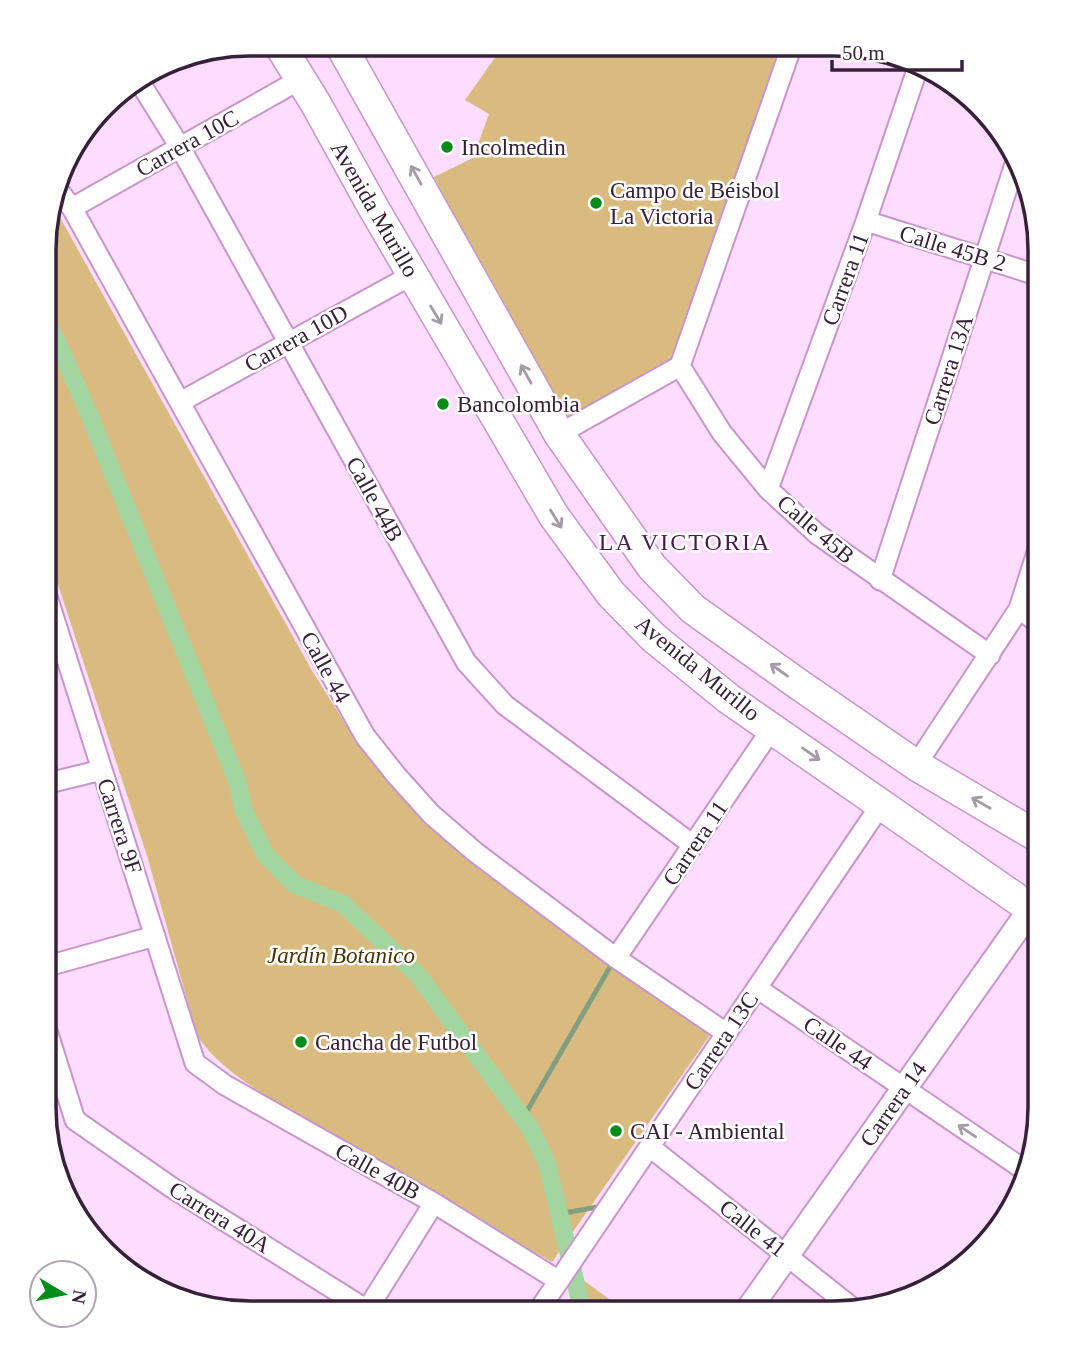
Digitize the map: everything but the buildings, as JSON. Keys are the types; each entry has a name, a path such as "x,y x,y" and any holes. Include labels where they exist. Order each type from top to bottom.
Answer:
{"main road":[{"name":"Avenida Murillo","path":"287,56 554,516 611,594 654,638 729,699 1028,901"},
{"name":"Avenida Murillo","path":"350,56 559,434 652,567 670,588 693,609 916,765 1028,831"}],"street":[{"path":"559,434 680,366 788,56"},
{"name":"Carrera 11","path":"768,489 866,221 915,75"},
{"name":"Carrera 10C","path":"72,208 301,79"},
{"name":"Calle 44B","path":"143,88 180,147 466,662 505,705 694,845"},
{"name":"Carrera 13A","path":"880,580 1012,173"},
{"name":"Calle 44","path":"64,197 72,208 365,736 430,814 475,852 616,958 726,1033"},
{"name":"Calle 45B 2","path":"866,221 1028,272"},
{"name":"Carrera 10D","path":"180,402 412,275"},
{"name":"Calle 45B","path":"680,366 722,433 768,489 817,534 990,656"},
{"path":"916,765 1019,609 1028,581"},
{"path":"1019,609 1028,615"},
{"name":"Carrera 9F","path":"56,625 195,1063"},
{"name":"Carrera 11","path":"616,958 773,727"},
{"path":"56,781 102,770"},
{"name":"Carrera 13C","path":"545,1301 882,803"},
{"name":"Carrera 14","path":"754,1301 1028,919"},
{"path":"56,964 155,936"},
{"name":"Calle 44","path":"757,988 1019,1166"},
{"name":"Carrera 40A","path":"56,1059 75,1120 171,1187 350,1301"},
{"name":"Calle 40B","path":"195,1063 225,1085 434,1203 566,1270"},
{"name":"Calle 41","path":"650,1147 844,1301"},
{"path":"372,1301 434,1203"}],"green space":[{"path":"496,56 778,56 676,359 559,425 434,177 473,158 489,114 465,100"},
{"name":"Jardín Botanico","path":"59,216 311,669 353,736 420,815 580,943 710,1035 552,1262 267,1096 236,1075 208,1050 197,1036 148,859 56,579 56,250"},
{"path":"583,1280 612,1301 569,1301"}],"waterway":[{"path":"56,339 89,414 237,781 244,811 265,854 294,884 343,904 418,975 530,1128 547,1163 580,1301"},
{"path":"523,1118 614,960"},
{"path":"559,1214 603,1206"}],"place":[{"name":"Incolmedin","path":"447,147"},
{"name":"Campo de Béisbol La Victoria","path":"596,203"},
{"name":"Bancolombia","path":"443,404"},
{"name":"Cancha de Futbol","path":"301,1042"},
{"name":"CAI - Ambiental","path":"616,1131"}],"district":[{"name":"LA VICTORIA","path":"685,542"}]}
